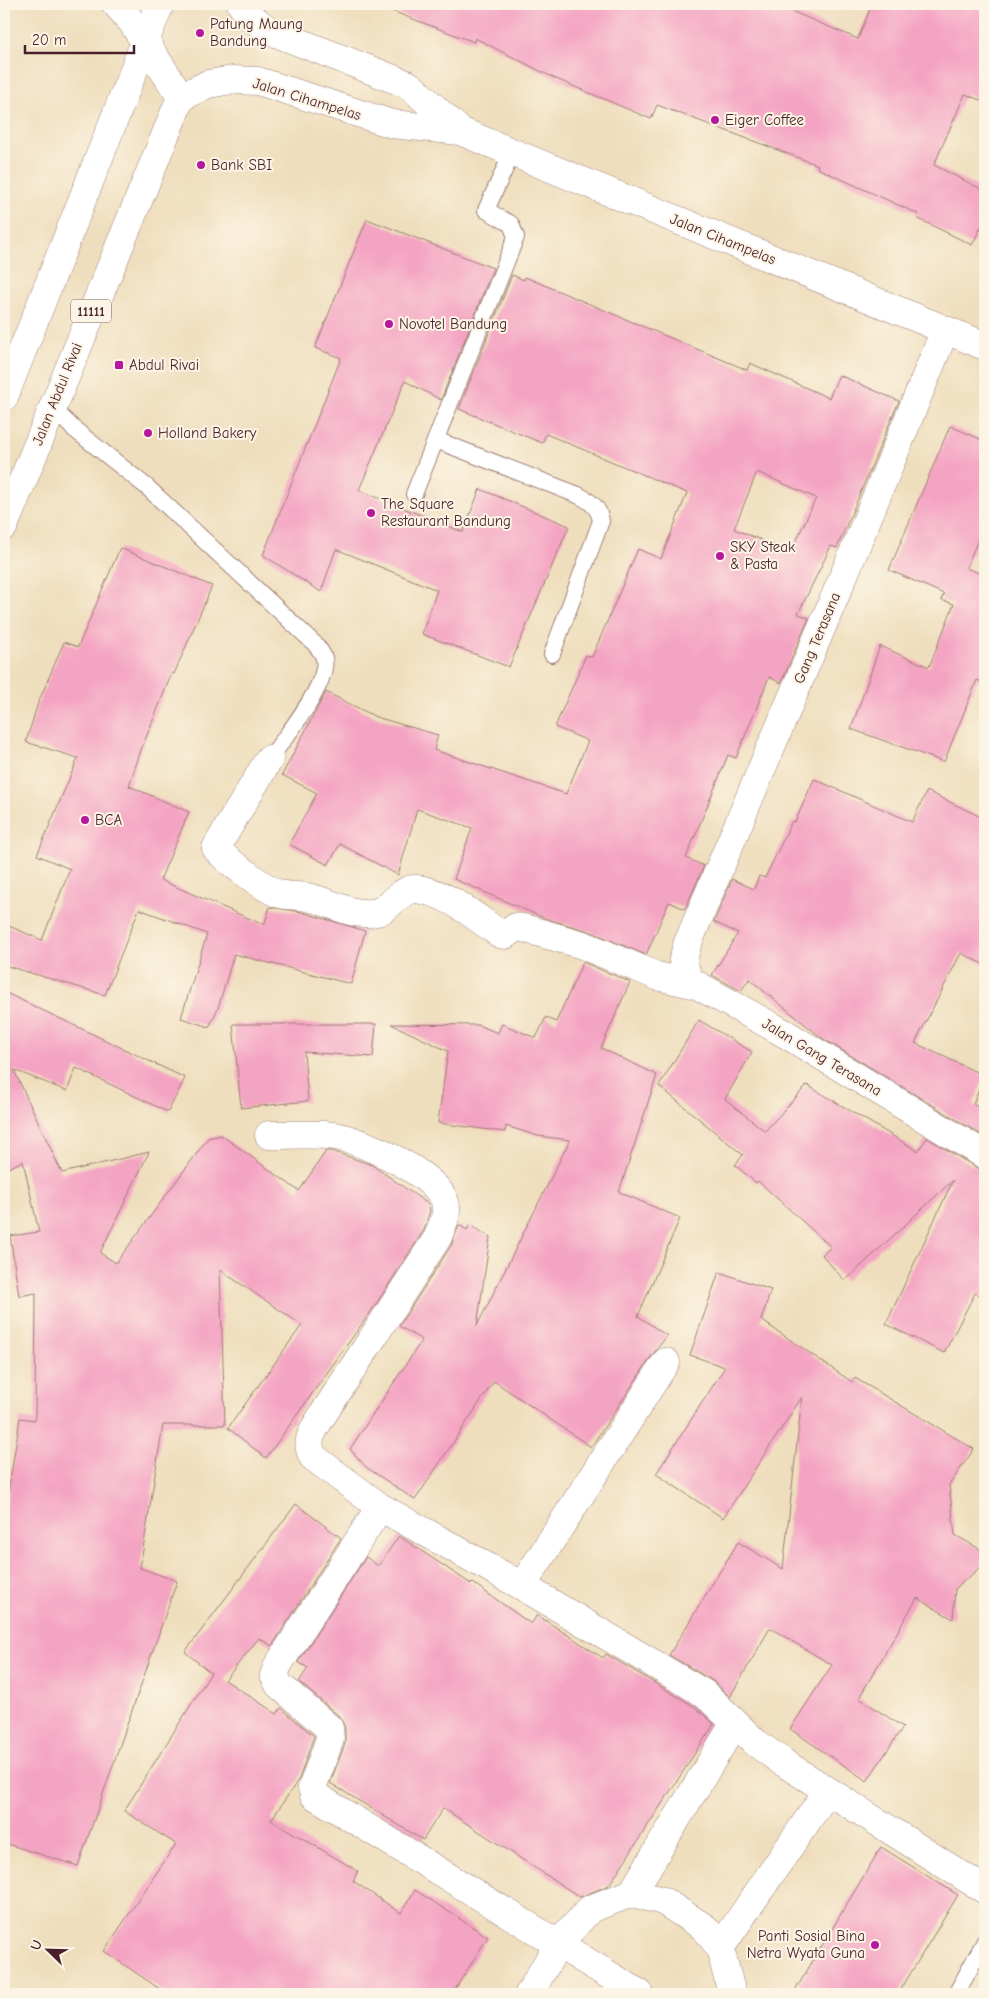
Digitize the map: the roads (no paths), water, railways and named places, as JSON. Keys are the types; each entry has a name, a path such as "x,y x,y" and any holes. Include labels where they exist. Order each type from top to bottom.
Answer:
{"street":[{"path":"116,4 132,22 182,98"},
{"path":"4,397 160,4"},
{"name":"Jalan Cihampelas","path":"241,4 248,15 268,30 409,85 460,131"},
{"name":"Jalan Cihampelas","path":"182,98 208,84 232,80 258,81 392,124 460,131 985,346"},
{"name":"Jalan Abdul Rivai","path":"4,526 182,98"},
{"name":"Gang Terasana","path":"689,983 683,960 686,945 852,556 945,330"},
{"name":"Jalan Gang Terasana","path":"269,759 216,844 216,848 278,894 309,897 349,911 370,913 380,911 408,890 416,889 453,901 500,934 508,934 516,927 523,928 582,944 657,976 697,985 784,1034 985,1155"},
{"path":"269,1135 335,1136 363,1144 407,1164 440,1192 446,1206 444,1220 438,1236 320,1419 309,1442 308,1449 312,1457 380,1507 522,1586 705,1694 756,1744 827,1792 985,1890"},
{"path":"522,1586 666,1362"},
{"path":"380,1507 278,1665 274,1676 279,1685 330,1728 330,1738 312,1788 314,1795 640,1994"},
{"path":"632,1893 734,1724"},
{"path":"720,1948 827,1792"},
{"path":"529,1994 558,1944 590,1908 632,1893 664,1901 705,1928 720,1948 732,1994"}],"lane":[{"path":"414,494 516,238 511,224 486,210 512,153"},
{"path":"52,407 74,429 147,487 316,644 324,658 322,675 313,698 269,759"},
{"path":"436,440 578,495 588,500 600,512 601,521 552,654"},
{"path":"956,1994 985,1941"}],"place":[{"name":"Patung Maung Bandung","path":"200,33"},
{"name":"Eiger Coffee","path":"715,120"},
{"name":"Bank SBI","path":"201,165"},
{"name":"Novotel Bandung","path":"389,324"},
{"name":"Abdul Rivai","path":"119,365"},
{"name":"Holland Bakery","path":"148,433"},
{"name":"The Square Restaurant Bandung","path":"371,513"},
{"name":"SKY Steak & Pasta","path":"720,556"},
{"name":"BCA","path":"85,820"},
{"name":"Panti Sosial Bina Netra Wyata Guna","path":"875,1945"}]}
